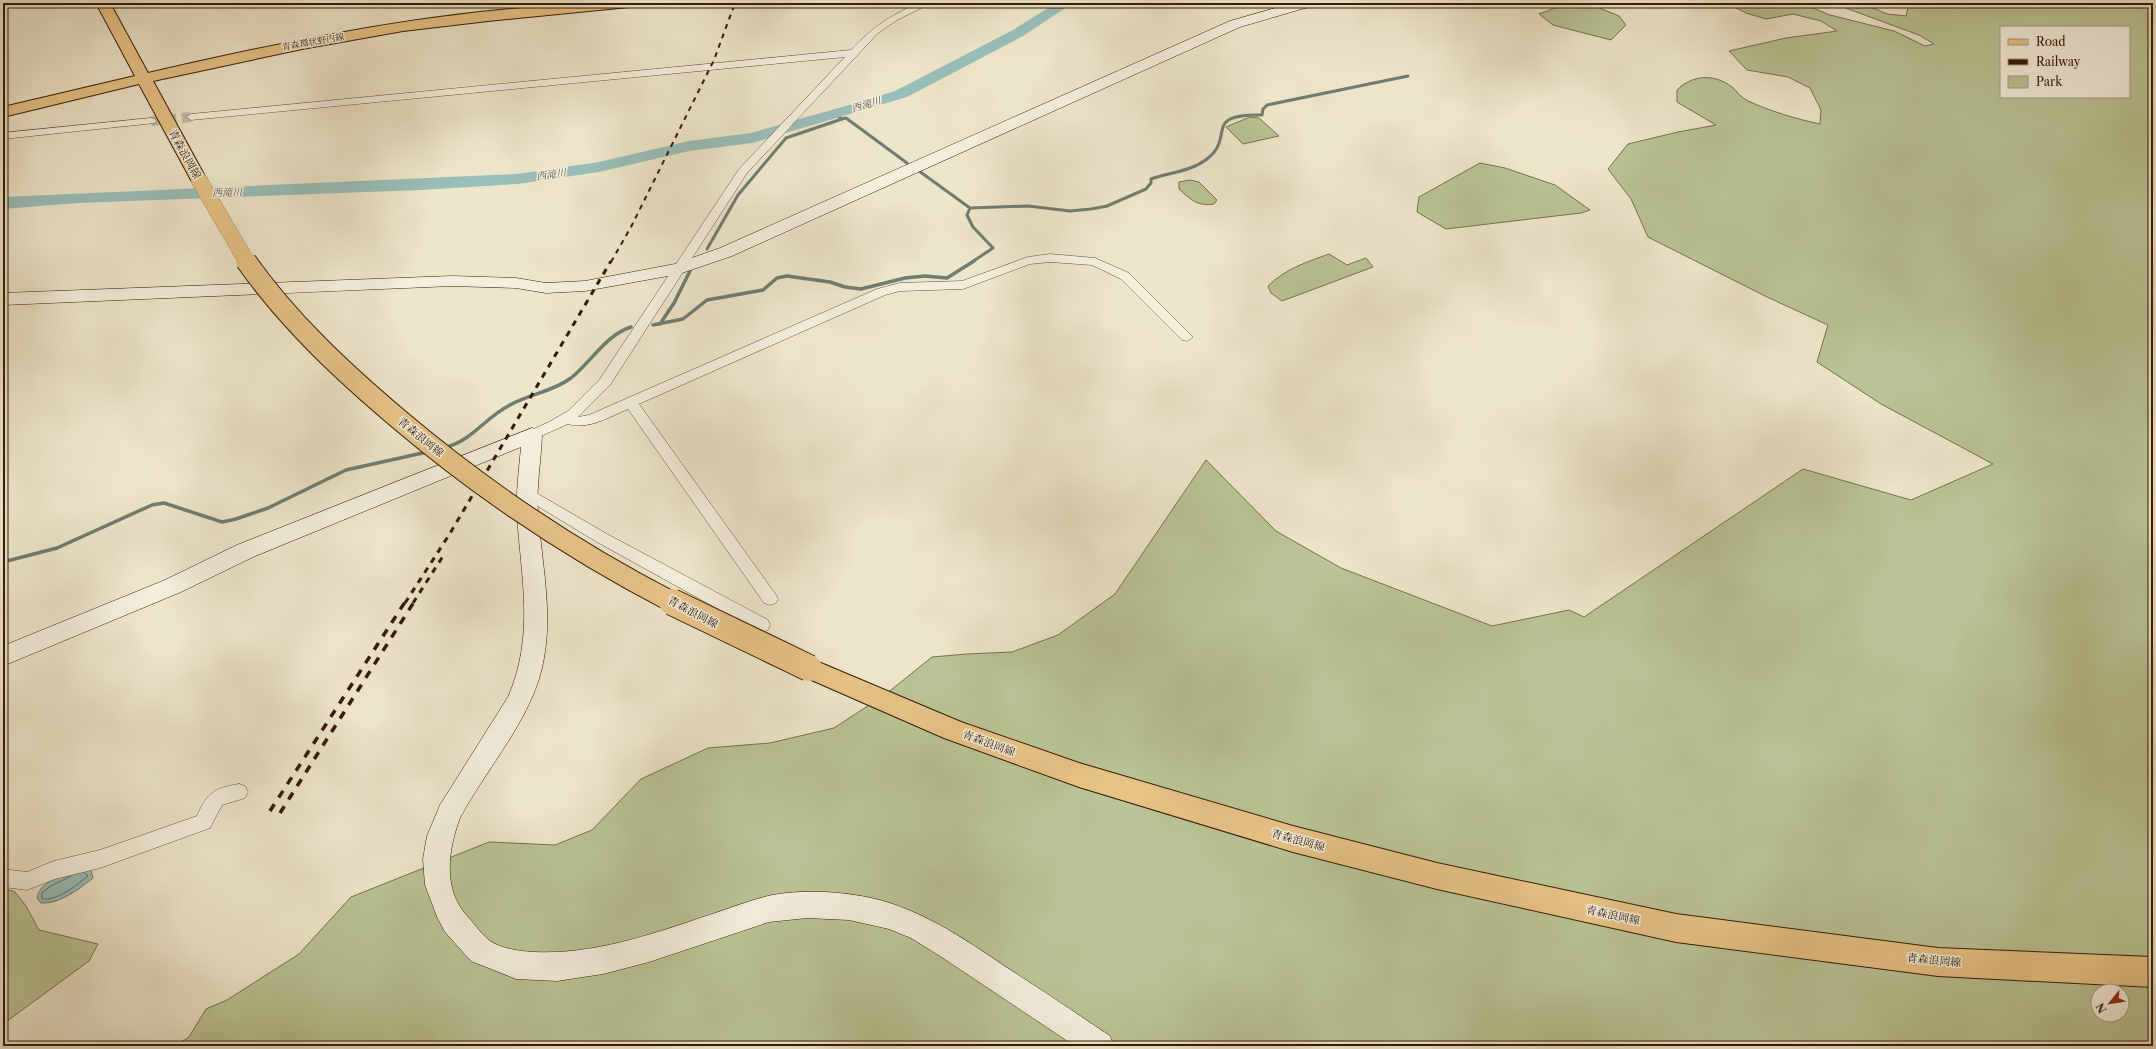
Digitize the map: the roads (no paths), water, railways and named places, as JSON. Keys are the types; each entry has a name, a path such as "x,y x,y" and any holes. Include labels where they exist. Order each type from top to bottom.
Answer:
{"main road":[{"name":"青森浪岡線","path":"103,3 199,180 248,262 289,315 348,377 421,439 493,493 592,558 726,630 809,668 953,730 1079,775 1293,839 1437,876 1676,928 1938,962 2153,972"},
{"name":"青森環状野内線","path":"3,112 280,48 403,27 629,3"}],"street":[{"path":"3,656 65,629 173,586 252,548 532,435 568,419 590,400 605,382 729,190 744,171 854,53 884,24 926,3"},
{"path":"3,300 452,282 516,283 546,288 566,288 679,269 726,252 1235,24 1307,3"},
{"path":"191,117 854,53"},
{"path":"3,136 151,121"},
{"path":"568,419 578,422 592,419 881,292 906,287 963,285 1028,261 1050,258 1095,262 1125,276 1187,337"},
{"path":"631,403 770,599"},
{"path":"532,435 532,457 527,474 526,492 537,616 535,644 527,680 505,726 470,778 443,825 436,859 441,898 463,936 491,958 528,968 588,965 772,909 833,906 873,911 907,922 939,939 1100,1046"},
{"path":"526,492 645,562 762,624"},
{"path":"3,878 27,880 54,870 100,859 197,825 204,822 213,800 221,794 239,792"}],"water":[{"path":"85,868 91,871 93,878 69,895 48,903 41,903 37,898 39,891 49,881"}],"waterway":[{"name":"西滝川","path":"3,203 78,198 421,185 517,179 599,167 689,146 752,138 862,107 901,94 1018,33 1066,3"},
{"path":"970,208 1028,206 1070,211 1107,206 1146,189 1151,183 1151,179 1194,167 1207,159 1215,151 1225,123 1232,118 1262,115 1263,109 1267,105 1408,76"},
{"name":"西滝川","path":"837,115 842,119"},
{"path":"842,119 846,118 907,163"},
{"path":"707,249 738,195 786,138 842,119"},
{"path":"919,171 970,208"},
{"path":"970,208 967,215 973,227 993,248 972,262"},
{"path":"660,324 683,319 707,300 763,290 777,278 787,276 830,282 845,287 861,289 905,278 925,276 947,278 974,261"},
{"path":"660,324 674,303 690,271"},
{"path":"653,325 660,324"},
{"path":"444,448 455,444 472,434 493,416 510,405 564,383 578,372 606,342 622,331 631,327"},
{"path":"3,562 57,548 152,505 164,503 222,522 236,519 268,508 346,470 427,452"}],"tunnel":[{"path":"151,121 191,117"}],"railway":[{"path":"611,262 631,227 714,60 735,3"},
{"path":"405,603 449,535 611,261"},
{"path":"413,603 445,553"},
{"path":"270,811 405,602"},
{"path":"280,813 414,602"}]}
